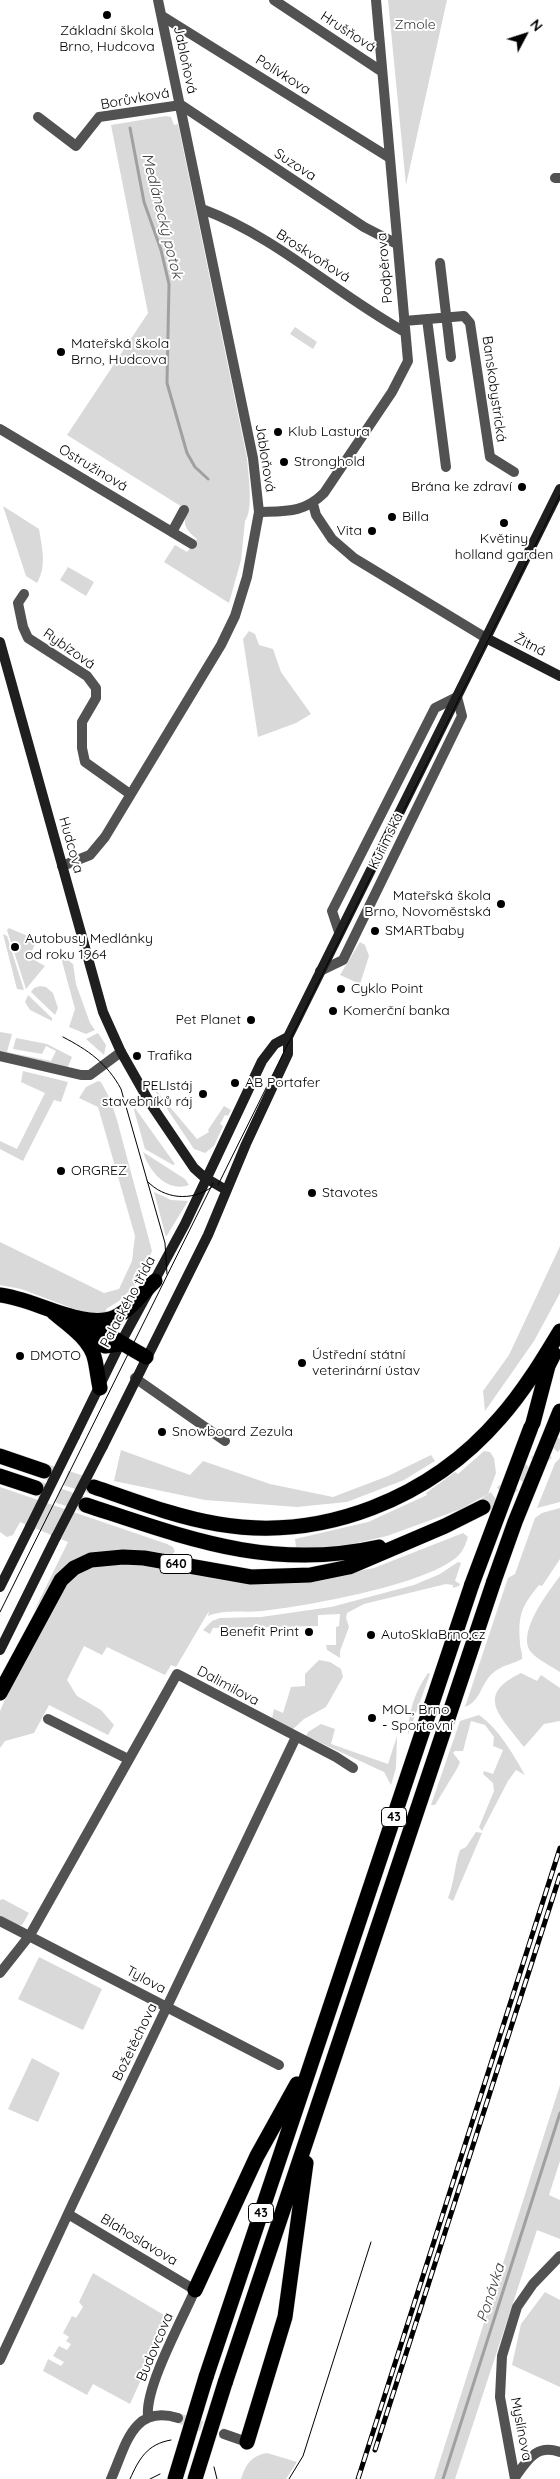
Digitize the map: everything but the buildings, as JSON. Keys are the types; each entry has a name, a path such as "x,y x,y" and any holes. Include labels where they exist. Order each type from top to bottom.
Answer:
{"highway":[{"path":"69,1320 114,1318 127,1308 155,1280"},
{"path":"0,1295 24,1299 69,1320 111,1334 120,1344 146,1357"},
{"path":"69,1320 91,1350 95,1359 100,1388"},
{"path":"94,1487 197,1520 242,1527 288,1528 320,1523 360,1512 394,1500 427,1482 452,1465 476,1443 514,1401 560,1331"},
{"path":"532,1425 548,1366 560,1341"},
{"name":"43","path":"175,2479 206,2377 472,1584 532,1425 560,1364"},
{"name":"43","path":"194,2479 494,1581 515,1522 560,1411"},
{"path":"1,1456 44,1471"},
{"path":"0,1476 36,1488"},
{"name":"640","path":"86,1504 205,1543 272,1556 312,1557 350,1553 419,1536"},
{"name":"640","path":"0,1693 61,1580 74,1568 91,1560 123,1557 144,1558 251,1578 310,1576 349,1567 483,1507"},
{"path":"195,2290 257,2156 316,2050"},
{"path":"247,2442 285,2317 311,2127"}],"street":[{"name":"Jabloňová","path":"62,866 90,855 105,838 203,676 228,630 247,577 259,512 253,458 158,0"},
{"name":"Hrušňová","path":"274,0 382,71"},
{"name":"Podpěrova","path":"312,504 324,493 392,392 408,361 376,0"},
{"name":"Polívkova","path":"162,16 390,158"},
{"name":"Borůvková","path":"38,118 76,146 99,117 180,105"},
{"name":"Suzova","path":"180,105 364,227 397,244"},
{"name":"Broskvoňová","path":"202,209 226,218 405,326"},
{"path":"440,263 451,357"},
{"name":"Banskobystrická","path":"405,326 427,319 464,316 470,323 490,457 514,472"},
{"path":"427,319 446,467"},
{"name":"Ostružinová","path":"0,429 192,544"},
{"path":"259,512 288,511 312,504 316,516 332,540 354,558 486,638 560,489"},
{"path":"172,532 184,510"},
{"name":"Rybízová","path":"24,594 18,604 23,627 28,638 87,676 96,688 96,698 82,722 82,748 85,762 130,794"},
{"name":"Žitná","path":"486,638 560,676"},
{"name":"Kuřimská","path":"320,972 486,638"},
{"name":"Hudcova","path":"0,642 103,1012 121,1052 150,1103 194,1168 207,1179 226,1190"},
{"name":"Kuřimská","path":"340,932 332,912 435,708 457,696"},
{"name":"Kuřimská","path":"320,972 343,960 462,716 457,696"},
{"name":"Palackého třída","path":"0,1650 208,1236 226,1190 288,1054 288,1037 320,972"},
{"name":"Palackého třída","path":"0,1588 120,1344 207,1179 266,1054 275,1044 288,1037"},
{"path":"0,1056 81,1075 90,1074 121,1052"},
{"path":"135,1378 225,1441"},
{"name":"Dalimilova","path":"0,1973 30,1935 177,1674 351,1765 353,1768"},
{"path":"48,1719 128,1760"},
{"name":"Božetěchova","path":"0,2360 296,1737"},
{"name":"Tylova","path":"0,1920 279,2065"},
{"name":"Blahoslavova","path":"68,2214 195,2290"},
{"name":"Myslínova","path":"515,2477 500,2397 502,2356 517,2307 532,2284 560,2256"},
{"name":"Budovcova","path":"148,2416 152,2387 195,2290"},
{"path":"111,2479 135,2428 148,2416 162,2414 178,2418"},
{"path":"224,2434 247,2442"},
{"name":"Myslínova","path":"515,2477 533,2453 544,2449 560,2452"}],"green space":[{"name":"Zmole","path":"388,0 447,0 406,185"},
{"path":"166,116 171,117 174,125 178,124 247,458 250,491 249,508 245,521 241,560 229,603 164,562 175,545 187,552 197,539 186,527 187,510 67,435 148,313 111,125"},
{"path":"295,327 317,342 313,349 290,334"},
{"path":"3,506 39,529 43,563 37,583 26,576"},
{"path":"68,567 94,582 86,596 60,580"},
{"path":"249,631 255,634 259,645 273,649 281,672 311,714 296,723 258,737 243,639"},
{"path":"9,928 37,940 29,957 45,966 26,989 7,930"},
{"path":"3,934 7,936 24,990 17,989"},
{"path":"360,942 365,945 369,956 360,984 340,975"},
{"path":"60,954 73,964 76,984 90,1023 95,1030 86,1034 69,1027 75,1009"},
{"path":"46,987 53,993 58,1008 55,1015 31,992 34,988"},
{"path":"28,995 52,1018 52,1021 30,1010 25,1002"},
{"path":"0,1032 12,1034 7,1052 51,1061 56,1051 46,1046 42,1054 13,1049 16,1038 47,1044 72,1057 67,1069 0,1051"},
{"path":"98,1033 106,1045 104,1055 86,1039"},
{"path":"23,1071 68,1082 61,1102 54,1100 23,1161 0,1149 0,1141 17,1149 45,1093 21,1082"},
{"path":"98,1081 101,1082 110,1099 117,1120 152,1251 138,1282 119,1301 106,1309 107,1314 85,1313 21,1289 0,1285 0,1242 104,1293 119,1289 132,1261 135,1236 98,1107 79,1098 86,1087"},
{"path":"149,1082 197,1139 209,1132 208,1130 224,1106 231,1110 228,1116 225,1115 220,1124 223,1126 214,1146 205,1153 194,1149"},
{"path":"135,1108 175,1164 173,1165 145,1149"},
{"path":"143,1152 185,1179 189,1185 173,1186 160,1179 154,1173"},
{"path":"154,1192 171,1200 188,1201 166,1237"},
{"path":"560,1246 560,1293 534,1341 485,1411 483,1391 509,1355"},
{"path":"121,1450 190,1475 203,1461 270,1484 333,1497 388,1476 431,1455 435,1461 404,1480 347,1502 297,1507 205,1500 114,1481"},
{"path":"484,1451 490,1452 494,1458 496,1473 488,1494 461,1509 387,1536 339,1547 296,1547 295,1539 368,1522 427,1495 426,1493 455,1472 458,1474"},
{"path":"560,1458 560,1502 537,1508 555,1463"},
{"path":"0,1487 167,1544 173,1547 175,1552 169,1556 139,1552 59,1574 34,1611 68,1542 20,1522 13,1535 7,1537 0,1532"},
{"path":"560,1508 560,1559 542,1586 539,1585 533,1593 522,1612 520,1618 520,1645 522,1659 493,1673 474,1701 465,1707 508,1578 515,1574 535,1518 542,1513"},
{"path":"463,1533 468,1537 464,1548 449,1563 400,1583 337,1599 281,1609 222,1613 208,1616 209,1611 176,1667 171,1665 165,1675 107,1647 102,1655 84,1646 67,1680 77,1696 101,1710 114,1725 108,1735 49,1705 34,1733 5,1741 0,1748 0,1711 17,1672 64,1588 80,1573 95,1567 125,1563 148,1565 250,1584 308,1581 374,1568"},
{"path":"458,1562 461,1563 455,1581 460,1584 459,1586 453,1588 453,1585 446,1584 364,1604 347,1613 346,1618 349,1627 340,1651 340,1658 327,1650 326,1645 336,1645 336,1627 339,1626 340,1614 318,1615 318,1626 213,1628 210,1634 203,1630 212,1621 220,1618 261,1617 331,1607 414,1585 440,1574"},
{"path":"560,1576 560,1672 534,1655 527,1644 528,1634 536,1612"},
{"path":"319,1660 330,1662 341,1669 343,1677 326,1707 304,1719 292,1730 272,1718 274,1709 283,1713 291,1687 305,1686 305,1674"},
{"path":"428,1673 430,1674 408,1735 413,1702 419,1687"},
{"path":"521,1673 537,1681 541,1675 560,1688 560,1721 544,1724 524,1747 507,1726 496,1707 495,1699 498,1690 506,1682"},
{"path":"479,1715 493,1727 525,1775 516,1770 508,1781 482,1831 479,1827 494,1791 493,1783 483,1774 484,1771 493,1774 503,1750 493,1746 494,1737 485,1725 471,1721 463,1751 455,1751 453,1753 460,1762 458,1767 435,1805 431,1805 460,1721"},
{"path":"321,1724 335,1729 331,1744 388,1764 397,1736 396,1768 391,1785 384,1772 306,1736 308,1732"},
{"path":"476,1832 482,1833 453,1901 448,1898 460,1850 466,1847"},
{"path":"3,1899 29,1913 22,1925 17,1925 0,1916 0,1900"},
{"path":"39,1957 102,1989 83,2030 18,1999"},
{"path":"32,2058 60,2073 38,2122 8,2109"},
{"path":"560,2085 560,2161 549,2195 560,2200 560,2239 537,2230 455,2479 434,2479"},
{"path":"93,2273 169,2318 130,2404 93,2384 87,2395 43,2371 48,2359 61,2366 64,2362 53,2356 59,2346 67,2350 71,2344 66,2341 69,2337 63,2333 72,2316 76,2318 83,2307 79,2302"},
{"path":"545,2292 560,2300 560,2387 512,2365 521,2324"},
{"path":"267,2453 297,2462 286,2479 241,2479 245,2469 253,2459"}],"waterway":[{"name":"Medlánecký potok","path":"130,128 144,202 161,250 169,284 167,383 187,453 195,467 208,479"},
{"name":"Ponávka","path":"443,2479 560,2113"}],"tunnel":[{"path":"483,1507 519,1480 560,1439"},
{"path":"44,1471 94,1487"},
{"path":"36,1488 86,1505"},
{"path":"178,2418 224,2434"}],"tram line":[{"path":"218,1185 560,495"},
{"path":"63,1037 96,1058 110,1072 121,1089 165,1243 167,1274"},
{"path":"147,1181 161,1192 178,1196 195,1195 212,1187"},
{"path":"0,1612 213,1183"},
{"path":"289,2479 303,2456 371,2242"},
{"path":"130,2479 137,2465 150,2449 171,2440"},
{"path":"214,2467 217,2479"},
{"path":"150,2479 160,2474"}],"railway":[{"path":"358,2479 560,1848"},
{"path":"375,2450 560,1875"}],"place":[{"name":"Základní škola Brno, Hudcova","path":"107,15"},
{"name":"Mateřská škola Brno, Hudcova","path":"61,352"},
{"name":"Klub Lastura","path":"278,432"},
{"name":"Stronghold","path":"284,462"},
{"name":"Brána ke zdraví","path":"522,487"},
{"name":"Billa","path":"392,517"},
{"name":"Květiny holland garden","path":"504,523"},
{"name":"Vita","path":"372,531"},
{"name":"Mateřská škola Brno, Novoměstská","path":"501,904"},
{"name":"SMARTbaby","path":"375,931"},
{"name":"Autobusy Medlánky od roku 1964","path":"15,947"},
{"name":"Cyklo Point","path":"341,989"},
{"name":"Komerční banka","path":"333,1011"},
{"name":"Pet Planet","path":"251,1020"},
{"name":"Trafika","path":"137,1056"},
{"name":"AB Portafer","path":"235,1083"},
{"name":"PELIstáj stavebníků ráj","path":"203,1094"},
{"name":"ORGREZ","path":"61,1171"},
{"name":"Stavotes","path":"312,1193"},
{"name":"DMOTO","path":"20,1356"},
{"name":"Ústřední státní veterinární ústav","path":"302,1363"},
{"name":"Snowboard Zezula","path":"162,1432"},
{"name":"Benefit Print","path":"309,1632"},
{"name":"AutoSklaBrno.cz","path":"371,1635"},
{"name":"MOL, Brno - Sportovní","path":"372,1718"}]}
